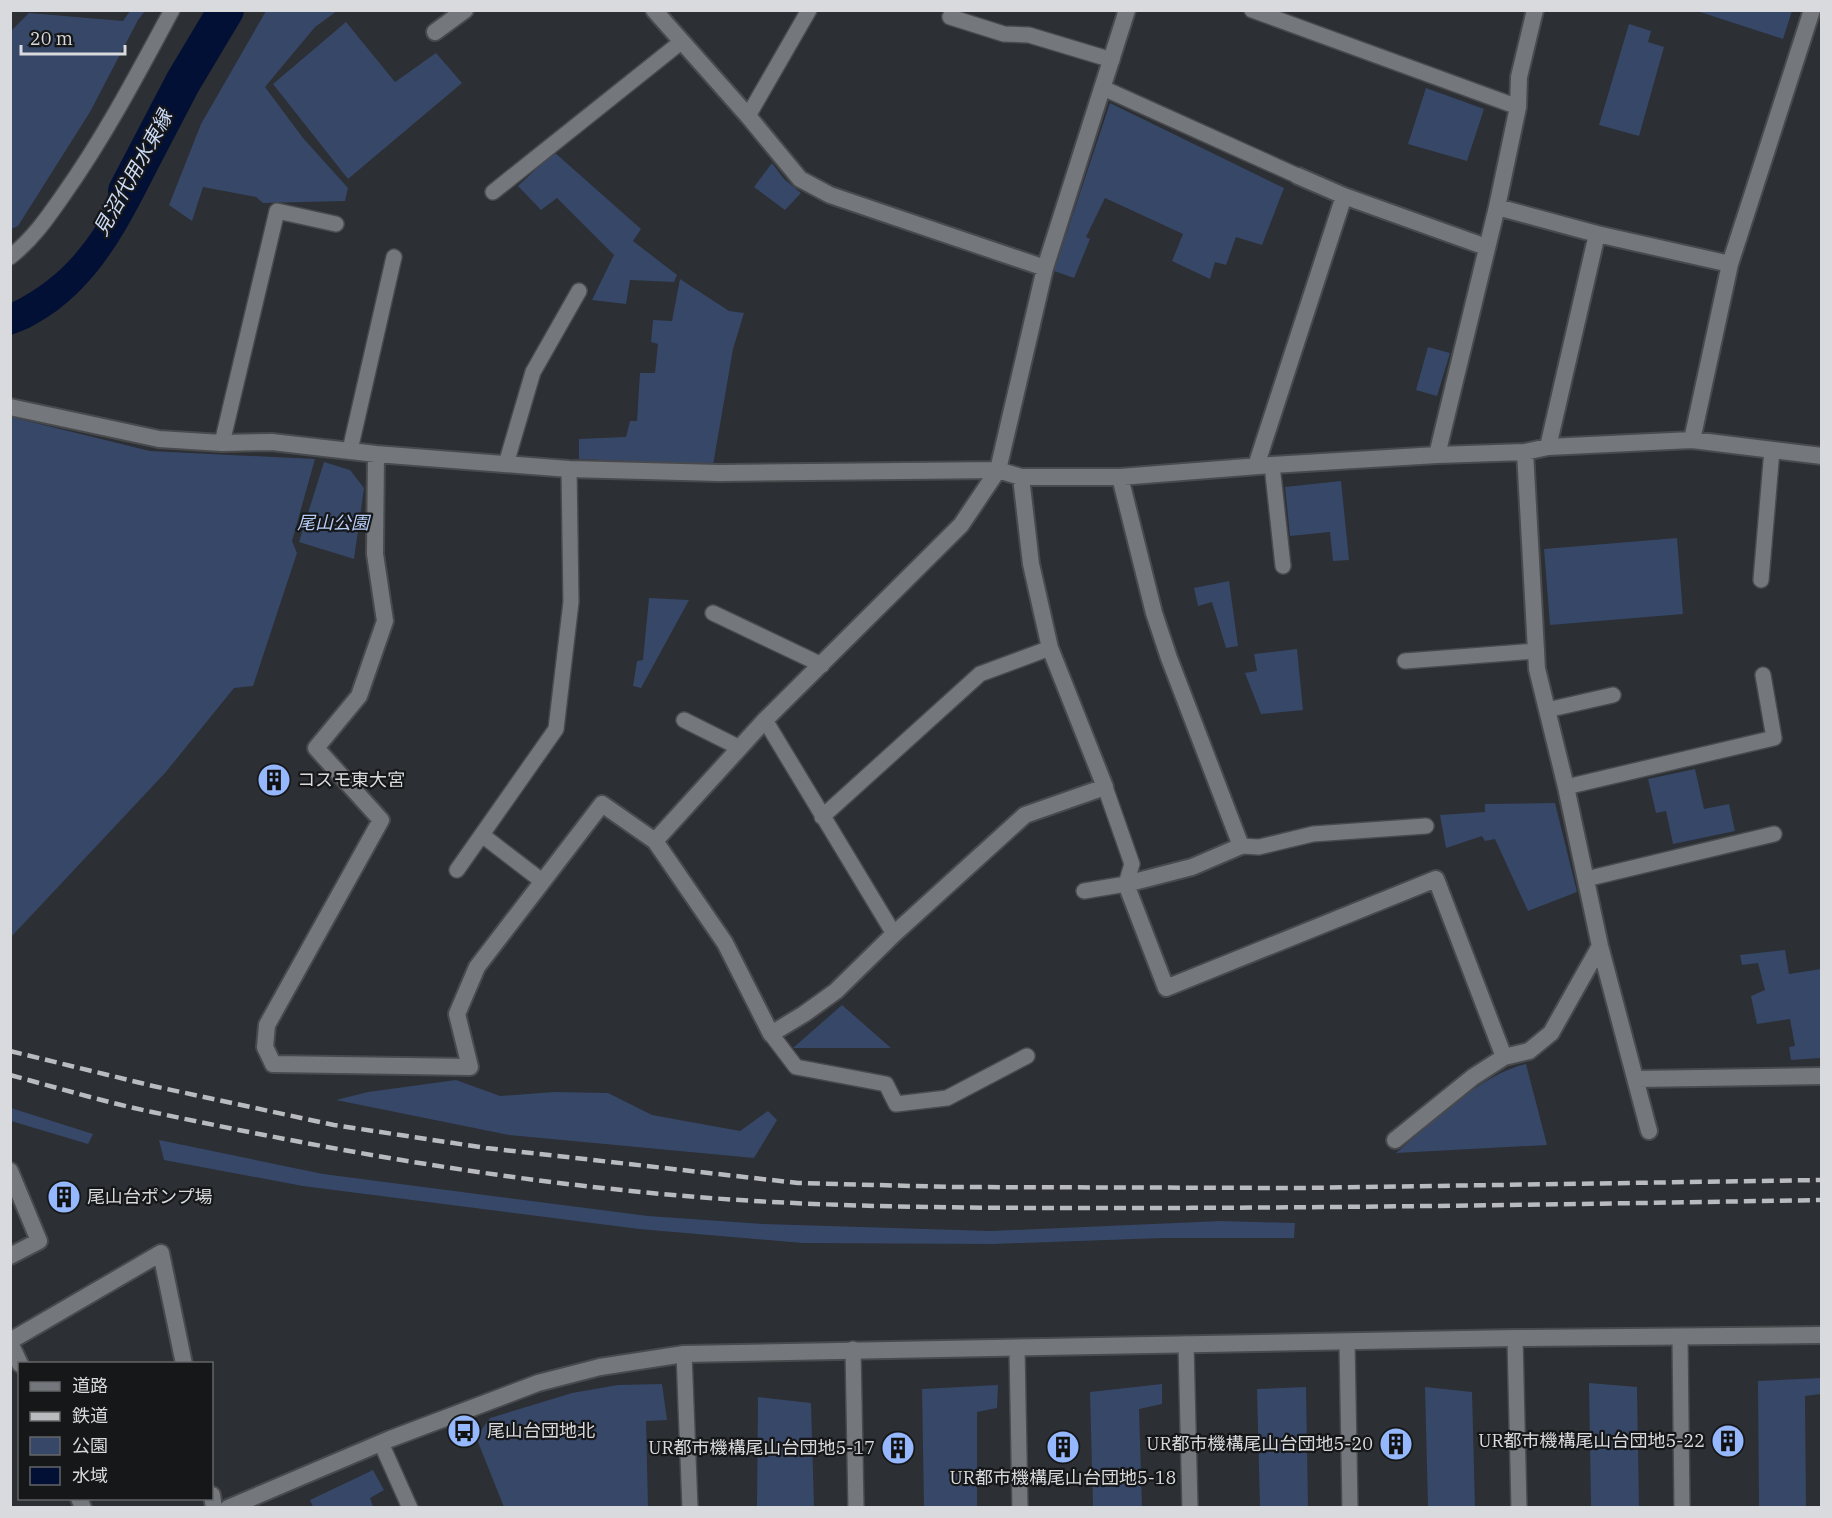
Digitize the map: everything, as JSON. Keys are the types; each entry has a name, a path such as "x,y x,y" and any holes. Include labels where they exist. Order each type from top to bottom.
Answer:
{"street":[{"path":"435,32 465,10"},
{"path":"654,10 748,116 800,179 830,195 1045,268"},
{"path":"655,841 765,720 961,525 998,470 1045,268 1127,10"},
{"path":"1437,455 1497,207 1518,107 1519,77 1535,10"},
{"path":"1692,440 1730,264 1812,10"},
{"path":"1298,176 1344,196 1486,247"},
{"path":"1264,465 1344,196"},
{"path":"1497,207 1596,234 1730,264"},
{"path":"1548,447 1596,234"},
{"path":"10,407 159,439 222,443 272,442 376,454 569,470 719,473 998,470 1021,477 1120,477 1264,465 1525,452 1548,447 1692,440 1821,456"},
{"path":"1525,452 1537,669 1566,787 1600,946 1649,1131"},
{"path":"376,454 375,554 385,621 359,696 316,747 381,820 267,1025 265,1047 273,1064 470,1067 457,1014 477,967 602,804 655,841 725,943 771,1034 836,991 894,934 1025,815 1105,787 1050,648 1030,564 1021,477"},
{"path":"1120,477 1154,613 1241,846 1192,867 1126,884 1166,988 1436,879 1504,1057"},
{"path":"1395,1140 1473,1077 1504,1057 1529,1051 1551,1033 1600,946"},
{"path":"1636,1079 1821,1076"},
{"path":"10,1171 39,1241 10,1256"},
{"path":"19,1362 10,1342 161,1252 184,1362"},
{"path":"235,1506 381,1443 538,1383 600,1367 684,1354 853,1349 1017,1349 1515,1338 1821,1335"}],"lane":[{"path":"10,257 36,233 89,158 135,80 171,10"},
{"path":"748,116 808,10"},
{"path":"1252,10 1518,107"},
{"path":"950,17 1004,34 1029,35 1112,60"},
{"path":"493,192 681,42"},
{"path":"1103,88 1298,176"},
{"path":"222,443 277,210 336,224"},
{"path":"350,450 394,256"},
{"path":"506,464 533,372 579,291"},
{"path":"1761,580 1772,450"},
{"path":"1264,465 1283,566"},
{"path":"457,870 556,729 571,602 569,470"},
{"path":"713,613 822,665"},
{"path":"822,817 980,674 1050,648"},
{"path":"1405,661 1536,651"},
{"path":"1566,787 1774,738 1763,675"},
{"path":"1546,710 1613,695"},
{"path":"684,720 740,748"},
{"path":"765,720 894,934"},
{"path":"1084,891 1126,884 1132,864 1105,787"},
{"path":"1241,846 1259,848 1313,834 1426,826"},
{"path":"1586,879 1774,834"},
{"path":"482,835 542,881"},
{"path":"771,1034 796,1067 886,1084 896,1104 947,1098 1026,1056"},
{"path":"1680,1337 1683,1508"},
{"path":"1515,1338 1519,1508"},
{"path":"1347,1342 1350,1508"},
{"path":"1186,1344 1190,1508"},
{"path":"853,1349 856,1508"},
{"path":"1017,1349 1020,1508"},
{"path":"684,1354 690,1508"},
{"path":"381,1443 410,1508"}],"green space":[{"path":"130,11 145,11 138,20 90,112 18,226 11,229 11,31 29,13 123,21"},
{"path":"266,11 337,11 315,27 265,87 303,138 348,188 345,201 263,203 256,197 203,187 192,221 169,205 201,124"},
{"path":"1697,11 1792,11 1783,39"},
{"path":"346,22 395,82 436,53 462,83 348,179 273,84"},
{"path":"1629,24 1651,31 1648,42 1664,47 1639,136 1599,125"},
{"path":"1426,88 1484,109 1467,161 1408,144"},
{"path":"1110,103 1284,188 1262,245 1236,237 1226,265 1215,262 1210,279 1172,261 1183,234 1105,198 1086,237 1090,239 1074,278 1054,271"},
{"path":"554,152 641,229 633,241 677,275 674,282 630,280 626,304 592,300 614,255 557,198 541,210 518,186"},
{"path":"772,163 784,179 801,193 785,210 754,187"},
{"path":"680,279 729,311 744,313 733,349 713,465 579,459 579,439 626,437 630,421 637,421 640,373 655,373 658,344 651,342 653,320 672,321"},
{"path":"1428,347 1450,353 1437,396 1416,390"},
{"path":"11,417 150,451 315,459 292,541 297,553 253,686 234,688 165,773 11,937"},
{"name":"尾山公園","path":"324,462 350,470 364,488 354,559 299,542"},
{"path":"1341,481 1349,560 1333,561 1330,532 1290,536 1285,487"},
{"path":"1677,538 1683,614 1550,625 1544,549"},
{"path":"1229,581 1238,646 1226,648 1212,602 1198,606 1194,588"},
{"path":"649,598 689,600 641,688 633,686 637,661 643,660"},
{"path":"1297,649 1303,710 1261,714 1245,673 1257,671 1254,654"},
{"path":"1695,769 1704,809 1729,804 1735,831 1673,844 1666,811 1656,813 1648,779"},
{"path":"1555,803 1577,892 1528,911 1495,839 1485,841 1482,836 1446,848 1440,815 1485,812 1485,804"},
{"path":"1785,950 1789,974 1821,969 1821,1058 1791,1060 1789,1047 1795,1046 1790,1019 1757,1024 1751,996 1765,990 1758,963 1742,965 1740,955"},
{"path":"842,1005 891,1048 793,1048"},
{"path":"1526,1064 1547,1145 1396,1153 1474,1089 1509,1069"},
{"path":"456,1080 500,1096 554,1092 608,1093 652,1115 740,1131 768,1111 777,1120 754,1158 509,1135 336,1100 368,1092"},
{"path":"10,1108 93,1134 88,1144 11,1121"},
{"path":"159,1140 323,1174 648,1216 763,1224 991,1231 1221,1221 1295,1223 1294,1238 1163,1238 993,1244 803,1243 639,1229 303,1186 164,1160"},
{"path":"1821,1378 1821,1394 1805,1396 1806,1507 1759,1507 1758,1381"},
{"path":"1589,1383 1637,1387 1639,1507 1591,1507"},
{"path":"662,1384 667,1420 646,1421 648,1507 504,1507 476,1437 490,1418 572,1393 618,1385"},
{"path":"1162,1384 1162,1404 1139,1409 1142,1507 1093,1507 1090,1392"},
{"path":"998,1385 997,1408 977,1412 977,1507 924,1507 922,1389"},
{"path":"1306,1387 1308,1507 1260,1507 1257,1389"},
{"path":"1425,1387 1472,1392 1475,1507 1428,1507"},
{"path":"758,1397 811,1403 814,1507 757,1507"},
{"path":"373,1470 384,1490 370,1498 373,1507 313,1507 310,1500"}],"water":[{"path":"137,144 166,152 114,249 80,291 59,309 33,326 11,335 11,303 35,289 74,256 102,215"}],"waterway":[{"name":"見沼代用水東縁","path":"126,191 183,82 226,10"}],"railway":[{"path":"10,1051 153,1086 334,1125 486,1148 798,1183 953,1187 1301,1188 1822,1180"},
{"path":"10,1075 152,1112 269,1136 504,1176 684,1196 807,1204 1116,1208 1380,1207 1822,1200"}],"place":[{"name":"コスモ東大宮","path":"274,780"},
{"name":"尾山台ポンプ場","path":"64,1197"},
{"name":"尾山台団地北","path":"464,1431"},
{"name":"UR都市機構尾山台団地5-22","path":"1728,1441"},
{"name":"UR都市機構尾山台団地5-20","path":"1396,1444"},
{"name":"UR都市機構尾山台団地5-18","path":"1063,1447"},
{"name":"UR都市機構尾山台団地5-17","path":"898,1448"}]}
